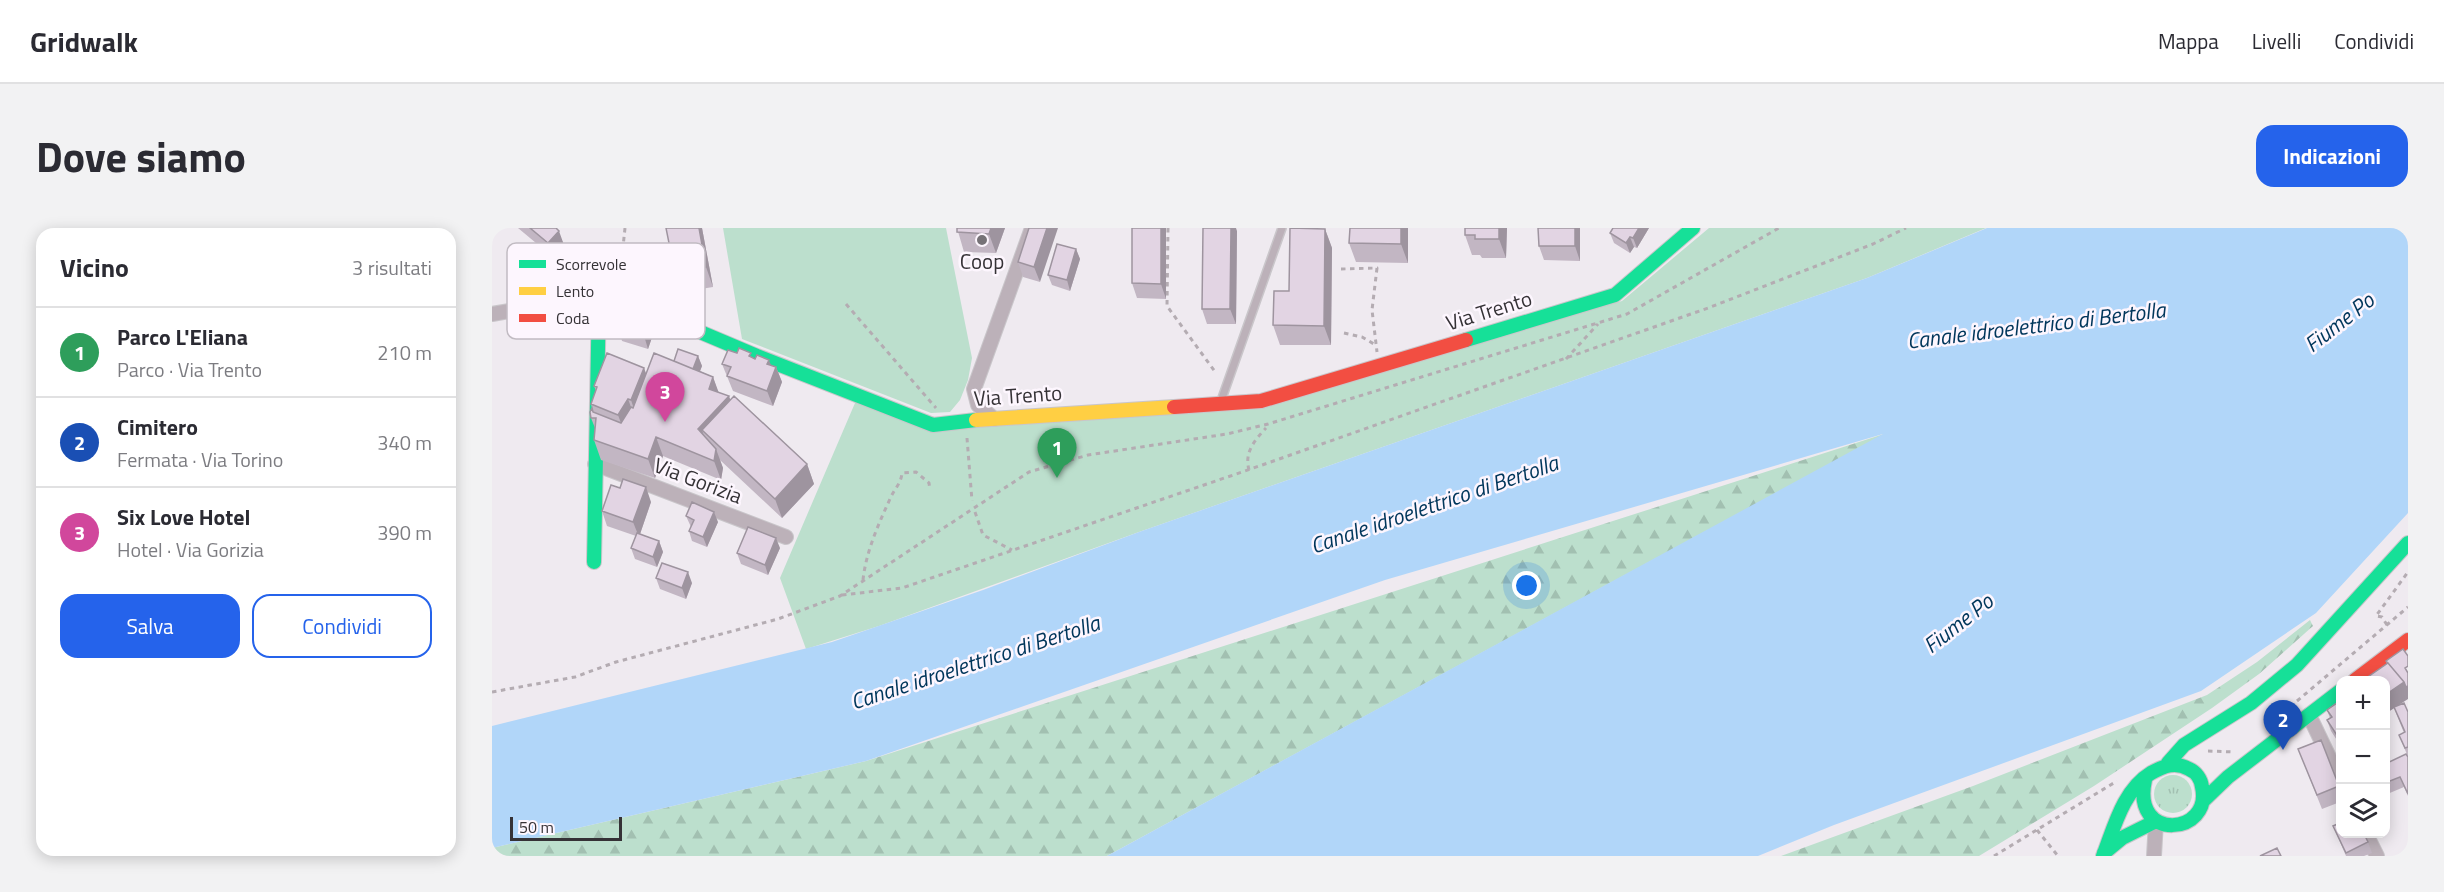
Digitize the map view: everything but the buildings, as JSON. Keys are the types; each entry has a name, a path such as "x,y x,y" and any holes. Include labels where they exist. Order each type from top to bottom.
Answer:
{"street":[{"path":"994,419 978,405 974,389 1032,228"},
{"name":"Via Trento","path":"705,335 933,425 1261,401 1381,365 1502,323 1615,295 1693,228"},
{"path":"492,314 507,311"},
{"path":"594,562 598,339"},
{"name":"Via Gorizia","path":"595,464 786,537"},
{"path":"2103,855 2111,830 2127,799 2145,780 2158,767 2168,763 2184,745 2251,703 2297,665 2408,543"},
{"path":"2361,676 2408,640"},
{"path":"2145,780 2142,789 2144,807 2156,821 2165,825 2178,826 2187,822 2195,816 2203,801 2228,777 2336,694"},
{"path":"2309,715 2336,772"},
{"path":"2203,801 2204,788 2198,766 2208,732"},
{"path":"2168,763 2198,766 2228,777"},
{"path":"2103,855 2118,840 2156,821"},
{"path":"2154,856 2156,821"},
{"path":"2368,838 2377,856"}],"lane":[{"path":"1220,403 1282,228"}],"path":[{"path":"624,243 625,228"},
{"path":"1168,228 1167,306 1216,373"},
{"path":"840,596 1029,472 1088,455 1227,434 1268,424 1627,314 1779,228"},
{"path":"492,692 575,677 616,662 778,619 840,596 902,588 1565,360 1708,308 1873,244 1906,228"},
{"path":"1341,269 1377,268 1372,310 1374,344 1381,365"},
{"path":"846,304 949,423"},
{"path":"1565,360 1599,323"},
{"path":"1344,333 1362,337 1374,344"},
{"path":"966,421 972,501"},
{"path":"1249,470 1247,457 1254,442 1266,428"},
{"path":"863,580 878,527 892,494 901,482 902,473 916,472 929,483 930,490"},
{"path":"975,512 983,535 1012,550"},
{"path":"2388,626 2382,617 2376,616 2408,572"},
{"path":"2037,830 2058,856"}],"green space":[{"path":"723,228 946,228 972,358 968,380 960,400 950,412 931,413 742,339"},
{"path":"1709,228 1986,228 1867,278 1139,532 879,626 806,649 780,578 858,396 933,425 1261,401 1622,301"},
{"path":"1887,433 1107,856 492,856 492,848 866,761"},
{"path":"2310,620 2313,626 2259,674 2212,708 2094,786 1979,856 1781,856 1973,786 2207,695 2257,662"},
{"path":"2173,775 2187,780 2192,794 2187,808 2173,813 2159,808 2154,794 2159,780"}],"water":[{"path":"1987,228 2408,228 2408,513 2316,613 2201,691 1834,825 1758,856 1107,856 1883,434 1385,580 866,761 492,848 492,726 832,642 983,590 1139,532 1867,278"}],"traffic: fast":[{"path":"1466,340 1615,295 1693,228"},
{"path":"705,334 933,425 976,420"},
{"path":"594,562 598,339"},
{"path":"2168,763 2184,745 2251,703 2297,665 2408,543"},
{"path":"2203,801 2228,777 2336,694"},
{"path":"2103,856 2126,799 2141,780 2151,773 2174,765 2192,770 2201,781 2202,787 2202,803 2196,815 2185,822 2172,825 2160,823 2150,814 2144,800 2145,780"},
{"path":"2104,853 2122,838 2156,821"}],"traffic: slow":[{"path":"976,420 1174,407"}],"traffic: jam":[{"path":"1174,407 1261,401 1466,340"},
{"path":"2360,676 2408,640"}],"place":[{"name":"Coop","path":"982,240"},
{"name":"Six Love Hotel","path":"665,422"},
{"name":"Parco L'Eliana","path":"1057,478"},
{"name":"Cimitero","path":"2283,750"}],"water label":[{"name":"Fiume Po","path":"2339,322"},
{"name":"Canale idroelettrico di Bertolla","path":"2036,325"},
{"name":"Canale idroelettrico di Bertolla","path":"1434,504"},
{"name":"Fiume Po","path":"1958,623"},
{"name":"Canale idroelettrico di Bertolla","path":"975,662"}]}
